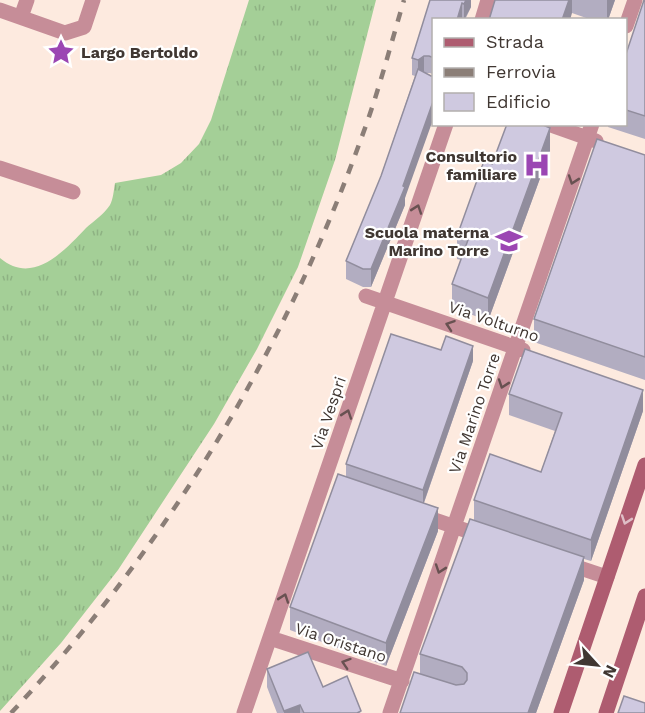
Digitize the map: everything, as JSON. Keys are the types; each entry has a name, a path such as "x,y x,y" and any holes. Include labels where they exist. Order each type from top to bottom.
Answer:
{"main road":[{"path":"561,713 645,465"},
{"path":"606,713 645,596"}],"street":[{"path":"21,17 27,0"},
{"path":"0,10 65,33 84,27 93,0"},
{"path":"483,18 488,0"},
{"path":"627,23 635,0"},
{"name":"Via Vespri","path":"244,713 329,484 384,303 445,126"},
{"path":"560,126 590,131 606,145"},
{"name":"Via Marino Torre","path":"390,713 590,131"},
{"path":"0,168 73,192"},
{"name":"Via Volturno","path":"366,297 537,355"},
{"path":"411,512 498,541"},
{"path":"552,559 607,578"},
{"name":"Via Oristano","path":"270,638 402,681"}],"green space":[{"path":"249,0 376,0 335,160 298,267 257,349 214,424 118,570 61,643 0,711 0,258 12,266 24,268 36,267 47,262 58,255 108,208 115,183 161,175 181,163 199,144 211,120"}],"building":[{"path":"430,0 466,0 464,4 462,3 458,18 432,18 432,57 424,56 418,60 412,58"},
{"path":"495,0 569,0 563,18 490,18"},
{"path":"645,0 645,116 627,110 627,51"},
{"path":"418,69 432,76 432,105 403,186 405,187 371,269 363,269 346,261 381,176"},
{"path":"506,126 550,128 488,298 452,284 468,240 457,236 484,161 492,164"},
{"path":"597,139 645,155 645,357 534,319"},
{"path":"391,334 441,350 446,336 473,346 423,490 346,464"},
{"path":"525,349 643,390 591,540 474,500 490,454 541,472 562,413 509,394"},
{"path":"338,474 438,508 386,643 290,607"},
{"path":"470,519 584,557 528,713 400,713 414,672 456,685 464,684 467,680 467,673 462,667 420,654"},
{"path":"308,652 323,687 347,676 361,711 357,713 304,713 300,705 284,711 267,669"},
{"path":"624,696 645,703 645,713 618,713"}],"railway":[{"path":"11,713 67,650 120,584 170,515 215,444 257,371 296,295 330,218 367,122 404,0"}],"place":[{"name":"Largo Bertoldo","path":"61,52"},
{"name":"Consultorio familiare","path":"537,165"},
{"name":"Scuola materna Marino Torre","path":"509,241"}]}
